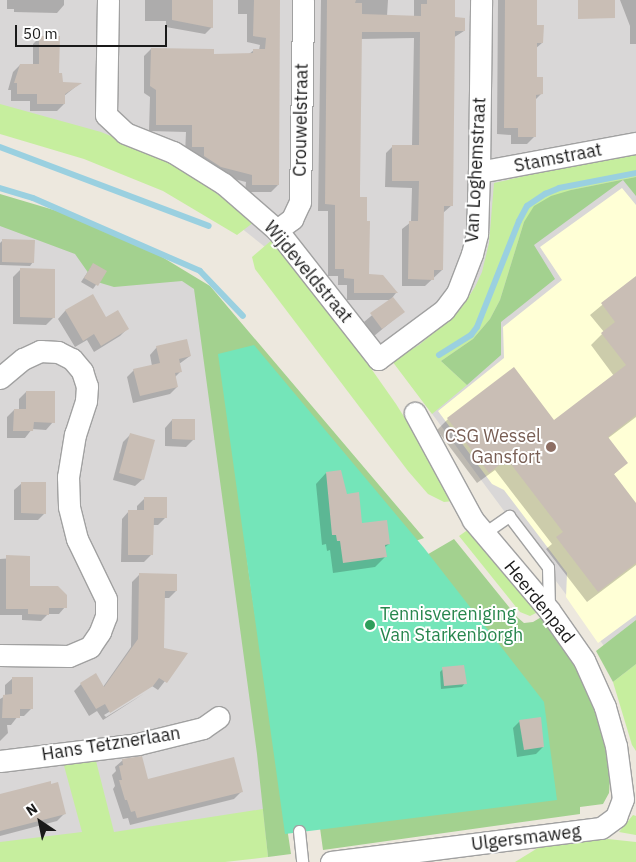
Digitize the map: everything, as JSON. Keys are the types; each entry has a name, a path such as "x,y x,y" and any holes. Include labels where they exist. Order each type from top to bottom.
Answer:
{"street":[{"name":"Wijdeveldstraat","path":"108,0 106,115 125,133 173,152 224,184 277,230 378,359"},
{"name":"Crouwelstraat","path":"277,230 292,219 300,202 303,0"},
{"name":"Van Loghemstraat","path":"378,359 444,310 457,294 470,260 477,234 480,172 481,0"},
{"name":"Stamstraat","path":"480,172 636,143"},
{"path":"0,378 23,359 40,351 58,352 72,359 82,371 87,386 86,401 75,434 68,477 69,507 76,539 106,599 106,616 100,632 90,646 70,656 0,655"},
{"name":"Heerdenpad","path":"416,413 473,520 568,634 596,683 606,707 616,746 623,799 616,817 601,828"},
{"name":"Hans Tetznerlaan","path":"0,761 138,744 203,728 219,718"},
{"name":"Ulgersmaweg","path":"331,862 601,828"}],"lane":[{"path":"483,534 508,516 548,567 549,610"},
{"path":"299,831 302,862"}],"shaded area":[{"path":"0,0 636,0 636,689 370,330 179,179 0,119"},
{"name":"CSG Wessel Gansfort","path":"622,188 636,205 636,615 598,643 566,597 567,573 504,490 492,484 438,411 504,358 503,327 562,280 540,247"},
{"path":"0,206 196,285 271,839 79,862 0,862"}],"green space":[{"path":"0,104 101,132 178,164 254,222 237,235 163,191 84,159 0,134"},
{"path":"636,151 636,177 571,190 524,222 500,300 490,319 473,339 441,361 467,385 432,414 392,361 419,345 443,325 462,307 475,287 482,272 489,243 494,183"},
{"path":"636,177 636,196 623,180 534,245 555,279 501,322 501,355 467,385 441,361 473,339 490,319 500,300 524,222 534,206 551,196 571,190"},
{"path":"0,194 64,213 139,243 210,286 424,538 407,544 235,460 249,574 291,854 268,857 257,754 194,289 182,281 114,287 94,281 75,254 0,226"},
{"path":"273,239 313,286 396,404 445,482 453,501 444,502 428,494 408,471 255,269 252,257"},
{"name":"Tennisvereniging Van Starkenborgh","path":"254,345 424,548 544,702 557,800 285,834 218,354"},
{"path":"469,529 538,612 530,616 520,612 459,536"},
{"path":"454,539 517,617 524,623 533,622 543,616 568,650 591,696 606,750 610,779 609,793 603,804 580,807 580,814 323,850 320,828 418,560"},
{"path":"636,620 636,664 613,682 596,651"},
{"path":"636,664 636,751 632,745 613,682"},
{"path":"95,757 114,832 263,809 268,857 225,862 0,862 0,842 82,832 63,762"},
{"path":"633,815 636,816 636,835 619,832"},
{"path":"608,839 636,842 636,862 515,862 541,846"}],"building":[{"path":"172,0 213,0 213,28 172,20"},
{"path":"254,0 280,0 279,185 252,185 252,175 221,167 204,156 204,147 192,147 192,125 156,125 156,90 150,86 151,48 214,49 214,54 253,53 253,49 265,49 266,38 253,36"},
{"path":"327,0 356,0 355,3 362,3 362,14 421,16 421,4 427,4 427,0 455,0 455,17 465,18 465,31 455,31 453,206 444,206 443,270 434,270 434,280 408,279 409,221 418,221 419,181 392,181 392,145 419,145 420,32 362,32 360,197 367,197 367,221 370,221 369,274 383,275 398,293 354,293 354,279 344,278 344,269 335,269 335,205 325,204"},
{"path":"505,0 537,0 537,25 544,25 543,43 537,43 537,77 543,77 543,94 536,95 536,137 518,137 518,128 504,128"},
{"path":"578,0 615,0 615,18 578,19"},
{"path":"39,36 60,36 59,73 62,73 63,82 82,83 65,94 65,104 37,104 37,94 17,94 17,83 14,83 20,64 39,64"},
{"path":"2,239 35,240 34,263 2,262"},
{"path":"93,263 107,271 98,286 84,278"},
{"path":"20,268 55,269 55,318 20,317"},
{"path":"636,276 636,415 608,437 628,463 614,474 636,503 636,563 598,592 556,537 563,532 507,459 489,473 447,418 514,367 554,420 626,365 601,333 615,322 601,303"},
{"path":"93,294 106,317 118,310 129,329 101,346 94,334 83,341 65,310"},
{"path":"393,297 405,312 382,329 370,313"},
{"path":"187,339 191,356 179,359 182,372 175,373 178,387 140,396 133,369 160,363 156,346"},
{"path":"26,391 55,391 55,423 34,422 33,431 13,431 14,409 26,409"},
{"path":"172,419 195,419 195,440 172,439"},
{"path":"130,433 155,440 144,480 119,473"},
{"path":"341,470 347,494 359,492 362,523 387,520 390,544 385,545 387,557 343,563 340,541 337,541 336,535 332,535 326,472"},
{"path":"21,482 46,482 46,514 21,513"},
{"path":"144,497 167,497 167,518 154,518 153,555 128,555 128,510 144,510"},
{"path":"6,555 30,556 30,586 58,586 67,595 67,608 49,608 49,615 28,614 28,609 6,609"},
{"path":"139,573 177,574 177,591 165,591 164,648 188,653 167,683 159,678 153,686 110,713 105,704 96,709 80,683 96,673 104,687 138,639"},
{"path":"464,665 467,684 444,686 442,667"},
{"path":"12,677 33,677 33,709 20,709 20,718 2,718 3,695 12,694"},
{"path":"541,717 544,747 524,750 519,720"},
{"path":"142,756 148,779 234,757 243,792 137,818 135,811 131,812 127,800 125,800 119,780 122,780 119,766 123,765 122,759"},
{"path":"51,781 51,784 58,782 66,814 0,831 0,794"}],"waterway":[{"path":"0,147 209,226"},
{"path":"439,355 471,335 477,327 519,221 527,206 545,194 559,188 636,173"},
{"path":"0,188 33,198 200,271 243,316"}],"place":[{"name":"CSG Wessel Gansfort","path":"551,447"},
{"name":"Tennisvereniging Van Starkenborgh","path":"370,625"}]}
